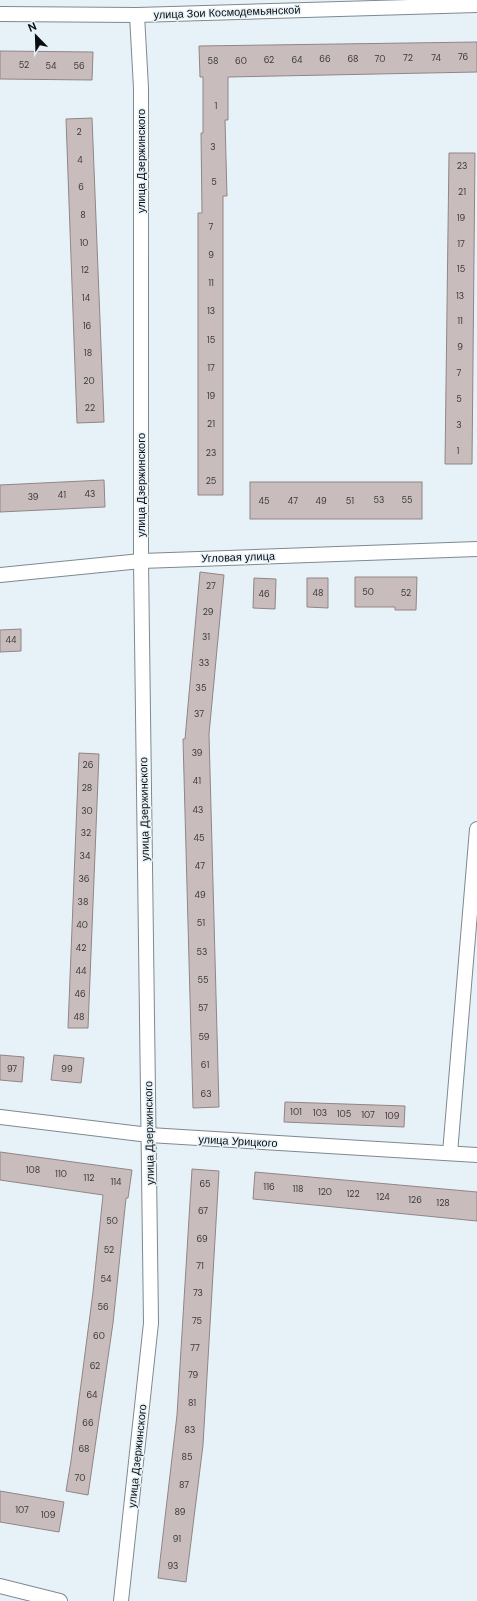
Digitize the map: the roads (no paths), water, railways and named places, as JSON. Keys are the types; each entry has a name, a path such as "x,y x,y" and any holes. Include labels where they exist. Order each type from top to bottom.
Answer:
{"street":[{"name":"улица Зои Космодемьянской","path":"0,14 137,15 477,5"},
{"name":"улица Дзержинского","path":"121,1601 152,1323 141,561 141,88 137,15"},
{"name":"Угловая улица","path":"0,575 141,561 477,549"},
{"path":"450,1154 477,829"},
{"name":"улица Урицкого","path":"0,1117 149,1135 477,1155"},
{"path":"0,1586 60,1601"}]}
